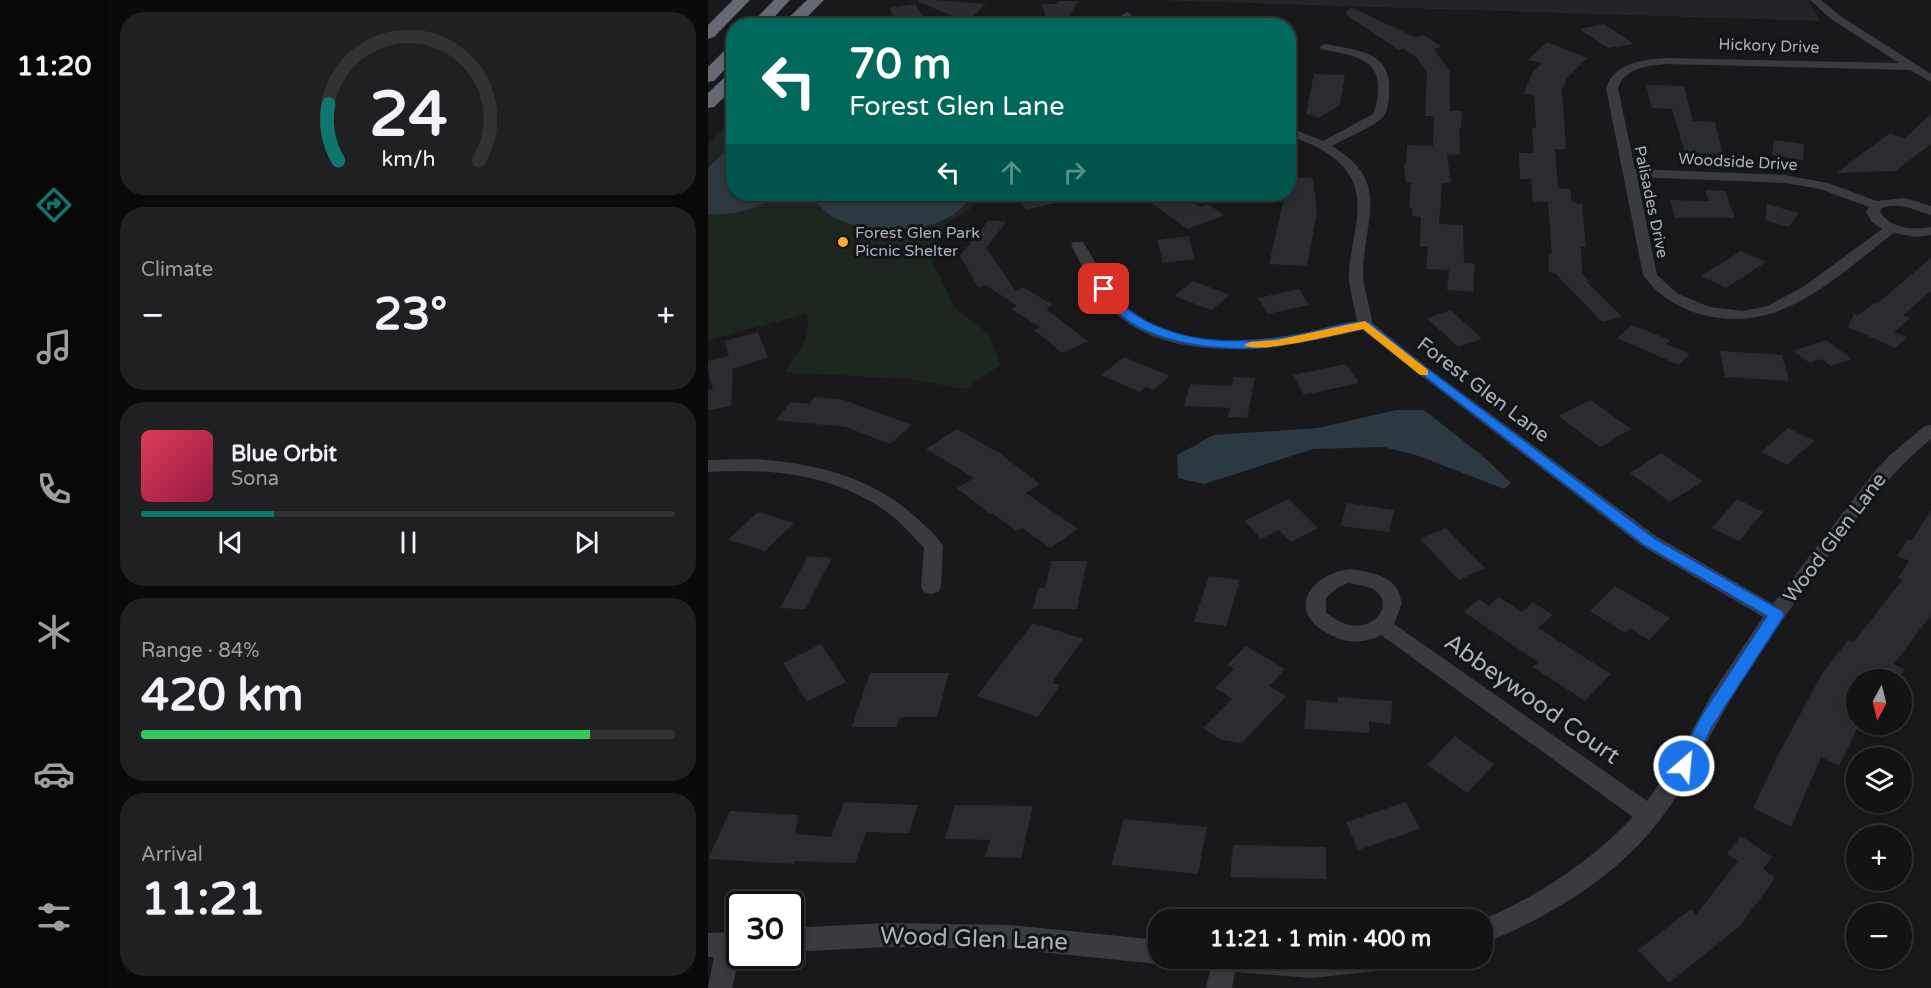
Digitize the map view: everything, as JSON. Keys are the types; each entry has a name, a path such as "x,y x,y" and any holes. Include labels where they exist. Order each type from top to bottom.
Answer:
{"highway":[{"path":"708,34 742,0"},
{"path":"765,18 782,0"},
{"path":"797,18 816,0"},
{"path":"708,77 726,58"},
{"path":"708,103 726,86"}],"street":[{"path":"1815,0 1830,13 1931,79"},
{"path":"1324,145 1377,116 1382,108 1385,78 1384,72 1374,61 1361,54 1325,48"},
{"name":"Hickory Drive","path":"1628,68 1653,62 1684,60 1911,67"},
{"name":"Palisades Drive","path":"1628,68 1614,80 1612,88 1650,275 1664,291 1693,308 1726,316 1758,314 1792,300 1892,228"},
{"path":"1078,245 1097,278 1120,309 1147,326 1176,337 1210,343 1253,345 1277,343 1365,325 1364,310 1357,290 1356,273 1365,194 1355,172 1347,163 1324,145 1296,133"},
{"name":"Woodside Drive","path":"1629,173 1785,179 1822,186 1877,205"},
{"path":"1927,204 1900,201 1877,205 1873,212 1892,228 1912,233 1931,231"},
{"name":"Forest Glen Lane","path":"1365,325 1421,370 1649,541 1776,615"},
{"name":"Wood Glen Lane","path":"1493,927 1547,901 1603,863 1650,816 1684,766 1708,720 1744,661 1776,615 1881,475 1897,458 1931,430"},
{"path":"708,466 736,464 810,473 839,480 869,492 890,505 934,546 931,587"},
{"name":"Abbeywood Court","path":"1383,626 1650,816"},
{"name":"Wood Glen Lane","path":"804,939 886,935 1011,937 1148,951"},
{"path":"719,988 725,945"},
{"path":"1219,969 1220,988"}],"shaded area":[{"path":"1153,0 1808,0 1820,21"},
{"path":"726,125 726,201 978,201 975,206 944,225 930,256 955,308 990,335 1000,365 965,389 907,379 784,372 806,338 808,322 806,314 708,340 708,144"},
{"path":"726,151 726,201 766,201 744,211 708,214 708,168"},
{"path":"966,201 946,219 909,229 888,230 849,224 833,217 815,202"},
{"path":"1396,410 1424,410 1486,459 1511,483 1504,489 1419,456 1384,447 1313,449 1204,484 1178,478 1177,455 1214,435 1318,428"}],"building":[{"path":"919,0 934,0 986,4 971,18 957,18 919,2"},
{"path":"1059,1 1078,1 1068,18 1046,18 1042,4 1056,4"},
{"path":"915,4 924,18 895,18 889,8"},
{"path":"1350,7 1415,37 1424,35 1442,47 1434,49 1450,72 1450,111 1462,111 1461,128 1459,128 1460,155 1447,154 1451,183 1442,183 1439,224 1463,225 1464,263 1475,264 1473,292 1447,290 1449,270 1426,269 1428,247 1420,247 1421,217 1412,216 1413,208 1409,208 1411,183 1406,183 1404,163 1406,163 1407,145 1433,146 1434,116 1425,116 1427,73 1417,58 1404,49 1399,50 1345,14"},
{"path":"1604,24 1634,44 1608,48 1579,29"},
{"path":"1547,42 1587,58 1567,78 1562,90 1566,149 1555,149 1558,188 1570,189 1572,203 1582,204 1586,247 1581,247 1582,273 1589,281 1586,281 1622,317 1602,322 1555,273 1549,272 1549,254 1552,254 1548,202 1533,202 1531,179 1520,179 1519,153 1534,153 1532,128 1536,128 1534,95 1523,94 1533,72 1542,63 1528,60"},
{"path":"1314,74 1345,75 1340,105 1318,118 1306,114"},
{"path":"1646,85 1684,86 1693,121 1715,122 1723,154 1685,153 1672,109 1652,108"},
{"path":"1931,114 1931,144 1895,171 1836,173 1890,133 1905,138"},
{"path":"1774,140 1804,144 1803,160 1772,155"},
{"path":"1296,178 1313,178 1317,212 1307,266 1269,264 1283,201 1296,201"},
{"path":"1705,190 1725,191 1735,218 1675,218 1670,200 1709,201"},
{"path":"1019,201 1063,201 1026,210"},
{"path":"1148,201 1191,201 1200,207 1208,204 1224,215 1188,229"},
{"path":"1767,204 1798,213 1789,227 1765,220"},
{"path":"989,220 1006,222 986,248 1016,291 1023,287 1053,305 1046,309 1088,341 1062,353 1034,330 1040,327 1011,309 1017,306 986,285 978,287 960,256"},
{"path":"1188,236 1195,259 1163,263 1157,240"},
{"path":"1741,251 1766,262 1726,288 1701,276"},
{"path":"1931,258 1931,291 1903,315 1910,318 1894,332 1907,337 1895,348 1848,327 1854,314 1857,316 1874,303 1877,304"},
{"path":"1193,281 1230,295 1211,310 1174,296"},
{"path":"1299,289 1309,305 1268,314 1258,298"},
{"path":"1451,310 1482,339 1458,347 1427,318"},
{"path":"1632,325 1670,340 1666,344 1690,354 1679,365 1617,338"},
{"path":"758,332 768,357 733,369 731,406 708,410 708,390 713,389 708,372 708,361 729,356 724,341"},
{"path":"1826,340 1852,359 1831,366 1822,359 1810,363 1793,351"},
{"path":"1720,351 1782,355 1789,381 1725,377"},
{"path":"1124,357 1170,376 1153,390 1146,387 1140,392 1101,375"},
{"path":"1346,364 1359,383 1304,395 1293,375"},
{"path":"1234,377 1255,378 1247,418 1228,417 1230,408 1184,406 1190,384 1232,386"},
{"path":"814,397 844,400 912,425 890,444 846,427 776,420 791,402 810,404"},
{"path":"1591,400 1631,429 1600,447 1558,416"},
{"path":"1788,428 1814,441 1787,465 1761,452"},
{"path":"957,429 999,453 1040,484 1026,493 1078,529 1050,548 1022,528 1017,531 992,513 990,514 957,488 974,478 926,449"},
{"path":"1661,453 1703,481 1670,502 1630,473"},
{"path":"1289,499 1318,528 1291,542 1279,530 1261,539 1244,521"},
{"path":"1737,499 1763,512 1739,541 1712,528"},
{"path":"1347,503 1394,510 1389,532 1341,526"},
{"path":"1931,510 1931,615 1894,664 1902,669 1846,669 1846,735 1854,735 1848,747 1846,747 1839,766 1821,757 1791,827 1753,808 1778,755 1822,674 1848,640 1853,643 1902,580 1898,578 1909,561 1897,556 1908,539 1911,541"},
{"path":"758,512 794,523 765,551 728,540"},
{"path":"1446,528 1485,568 1459,580 1420,539"},
{"path":"808,556 832,558 805,609 780,608"},
{"path":"1051,561 1087,561 1077,609 1033,609 1038,588 1045,588"},
{"path":"1209,576 1240,580 1226,626 1194,622"},
{"path":"1615,586 1670,618 1649,640 1630,628 1625,633 1590,611"},
{"path":"1499,597 1522,612 1533,602 1553,615 1538,628 1611,674 1585,701 1533,667 1538,662 1464,612 1479,599 1489,606"},
{"path":"1033,623 1083,639 1052,683 1060,685 1038,717 977,696"},
{"path":"821,644 846,682 807,702 783,663"},
{"path":"1246,646 1285,669 1269,686 1286,696 1242,743 1221,740 1203,728 1232,699 1215,688 1234,669 1227,665"},
{"path":"870,673 949,673 937,717 900,717 897,727 852,727"},
{"path":"1338,697 1392,701 1391,724 1369,722 1369,733 1304,729 1307,700 1338,703"},
{"path":"1455,736 1494,764 1467,793 1427,765"},
{"path":"844,802 918,805 909,833 866,832 855,863 795,861 794,864 708,859 730,811 798,815 795,834 831,837"},
{"path":"1406,802 1420,829 1358,850 1346,822"},
{"path":"955,805 1033,806 1021,858 985,857 990,840 945,839"},
{"path":"1124,819 1207,827 1198,874 1111,865"},
{"path":"1741,836 1772,857 1763,869 1775,878 1740,926 1669,983 1638,950 1691,909 1696,915 1738,861 1727,854"},
{"path":"1233,845 1326,847 1326,879 1230,877"}],"slow traffic":[{"path":"1250,345 1277,343 1365,325 1424,372"}],"place":[{"name":"Forest Glen Park Picnic Shelter","path":"843,242"}],"route":[{"path":"1104,289 1120,309 1147,326 1194,341 1236,345 1277,343 1365,325 1421,370 1649,541 1776,615 1744,661 1708,720 1684,766"}]}
